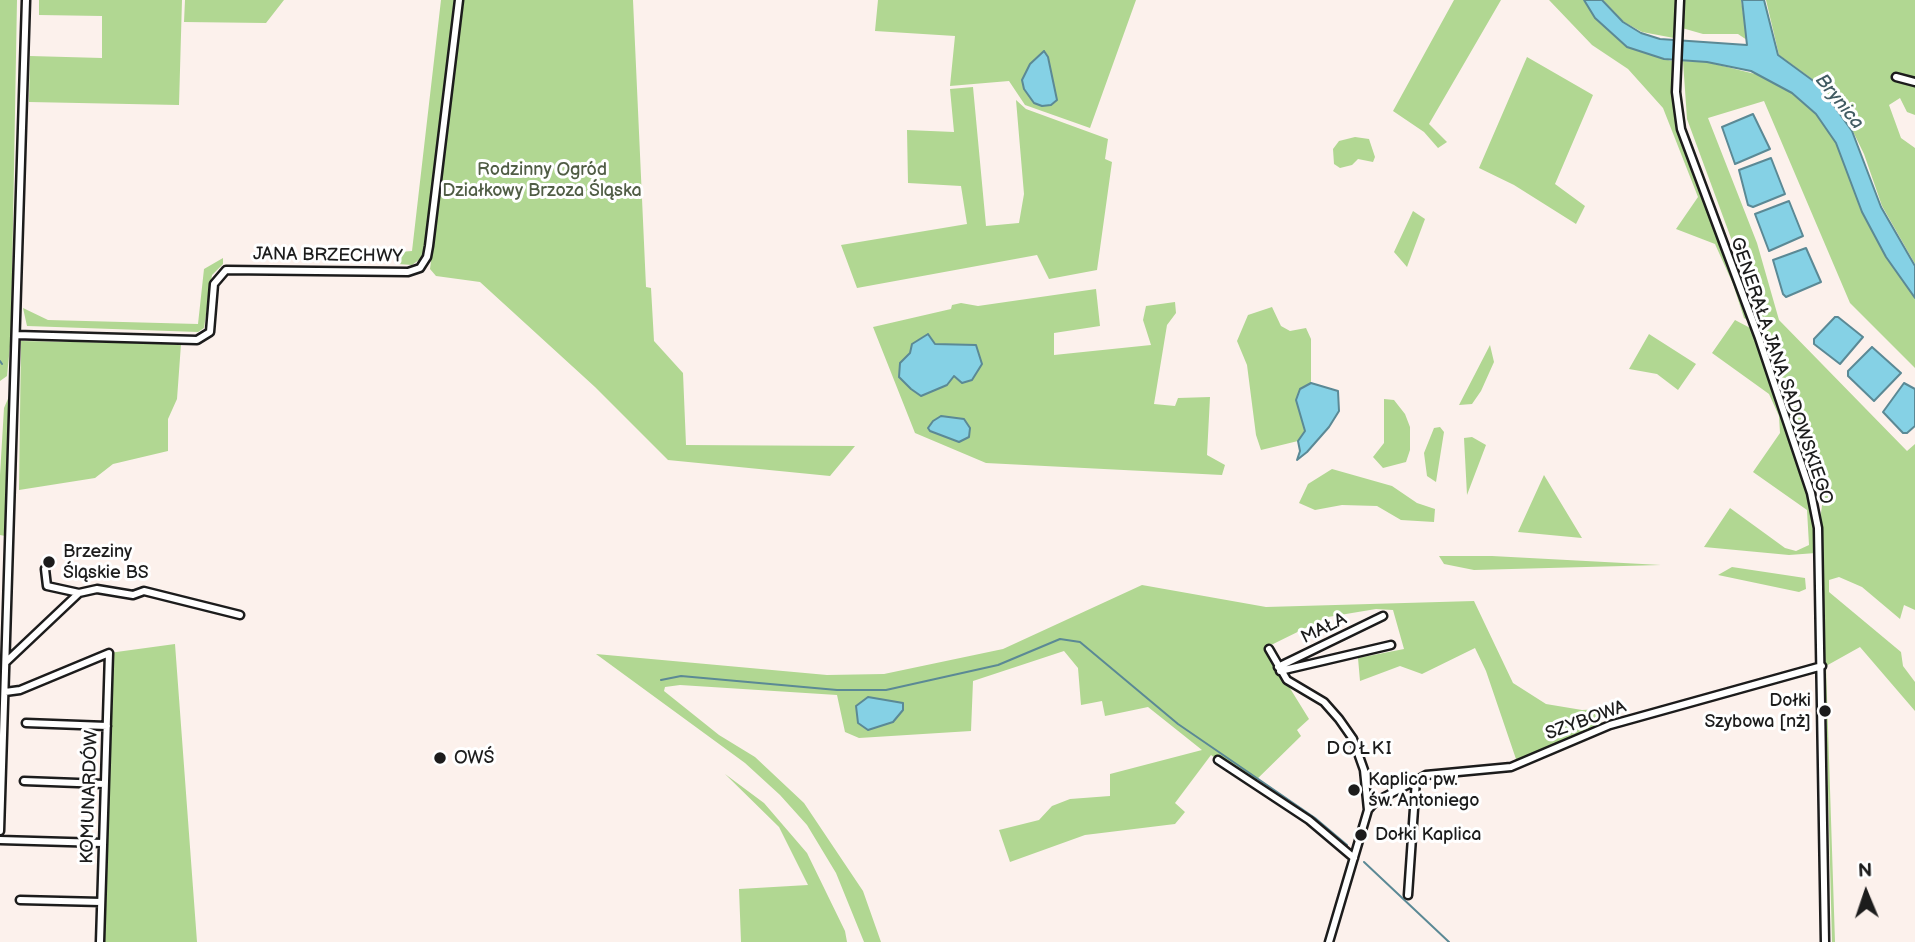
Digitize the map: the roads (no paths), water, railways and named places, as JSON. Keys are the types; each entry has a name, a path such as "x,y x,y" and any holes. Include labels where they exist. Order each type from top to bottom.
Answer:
{"street":[{"path":"0,831 26,0"},
{"name":"JANA BRZECHWY","path":"16,335 197,341 210,332 214,284 226,270 408,272 420,268 427,257 429,246 459,0"},
{"name":"GENERAŁA JANA SADOWSKIEGO","path":"1680,0 1676,92 1681,129 1759,338 1814,504 1820,558 1825,942"},
{"path":"1896,77 1915,82"},
{"path":"45,569 44,583 47,586 79,593 96,589 133,595 144,591 240,615"},
{"path":"6,662 79,593"},
{"name":"MAŁA","path":"1279,669 1383,616"},
{"path":"1279,669 1391,645"},
{"path":"1269,649 1279,669 1294,685 1324,702 1348,730 1362,764 1368,792 1368,810 1329,942"},
{"name":"KOMUNARDÓW","path":"5,692 20,690 109,653 100,942"},
{"name":"SZYBOWA","path":"1368,810 1376,802 1435,772 1511,767 1610,725 1822,666"},
{"path":"26,723 107,726"},
{"path":"1218,760 1310,820 1354,858"},
{"path":"1408,895 1416,780"},
{"path":"24,781 104,784"},
{"path":"1368,792 1376,802"},
{"path":"0,840 102,843"},
{"path":"20,900 101,902"}],"water":[{"path":"1584,0 1602,0 1623,22 1641,33 1660,39 1747,45 1742,0 1764,0 1778,55 1819,85 1852,131 1881,207 1915,266 1915,298 1886,257 1862,212 1836,143 1816,114 1792,93 1751,71 1707,62 1664,59 1627,47 1595,18"},
{"path":"1044,51 1048,57 1057,100 1051,105 1042,106 1034,103 1024,89 1022,80 1030,64"},
{"path":"1753,114 1770,149 1735,164 1722,127"},
{"path":"1771,158 1785,194 1753,207 1748,205 1739,170"},
{"path":"1789,201 1803,236 1769,251 1755,214"},
{"path":"1806,248 1821,282 1786,297 1773,260"},
{"path":"1835,317 1863,337 1840,364 1814,344 1814,339"},
{"path":"928,334 935,344 976,345 982,364 972,380 962,383 954,376 947,385 921,396 899,377 900,363 910,353 912,344"},
{"path":"1872,347 1901,373 1874,401 1848,376 1848,371"},
{"path":"1311,383 1338,391 1339,411 1329,427 1297,460 1300,451 1298,441 1305,431 1296,400 1300,389"},
{"path":"1904,383 1915,389 1915,426 1907,433 1903,433 1883,412"},
{"path":"941,416 964,419 970,428 969,437 959,442 930,431 928,428 933,421"},
{"path":"868,697 903,703 903,710 893,722 868,730 858,723 856,706"}],"waterway":[{"path":"661,680 681,676 837,690 886,690 998,665 1060,639 1080,642 1178,724 1315,818 1347,845"},
{"path":"1364,862 1449,942"}],"place":[{"name":"Brzeziny Śląskie BS","path":"49,562"},
{"name":"Dołki Szybowa [nż]","path":"1825,711"},
{"name":"OWŚ","path":"440,758"},
{"name":"Kaplica pw. św. Antoniego","path":"1354,790"},
{"name":"Dołki Kaplica","path":"1361,835"}],"district":[{"name":"DOŁKI","path":"1360,749"}],"water label":[{"name":"Brynica","path":"1839,102"}],"park label":[{"name":"Rodzinny Ogród Działkowy Brzoza Śląska","path":"542,180"}]}
